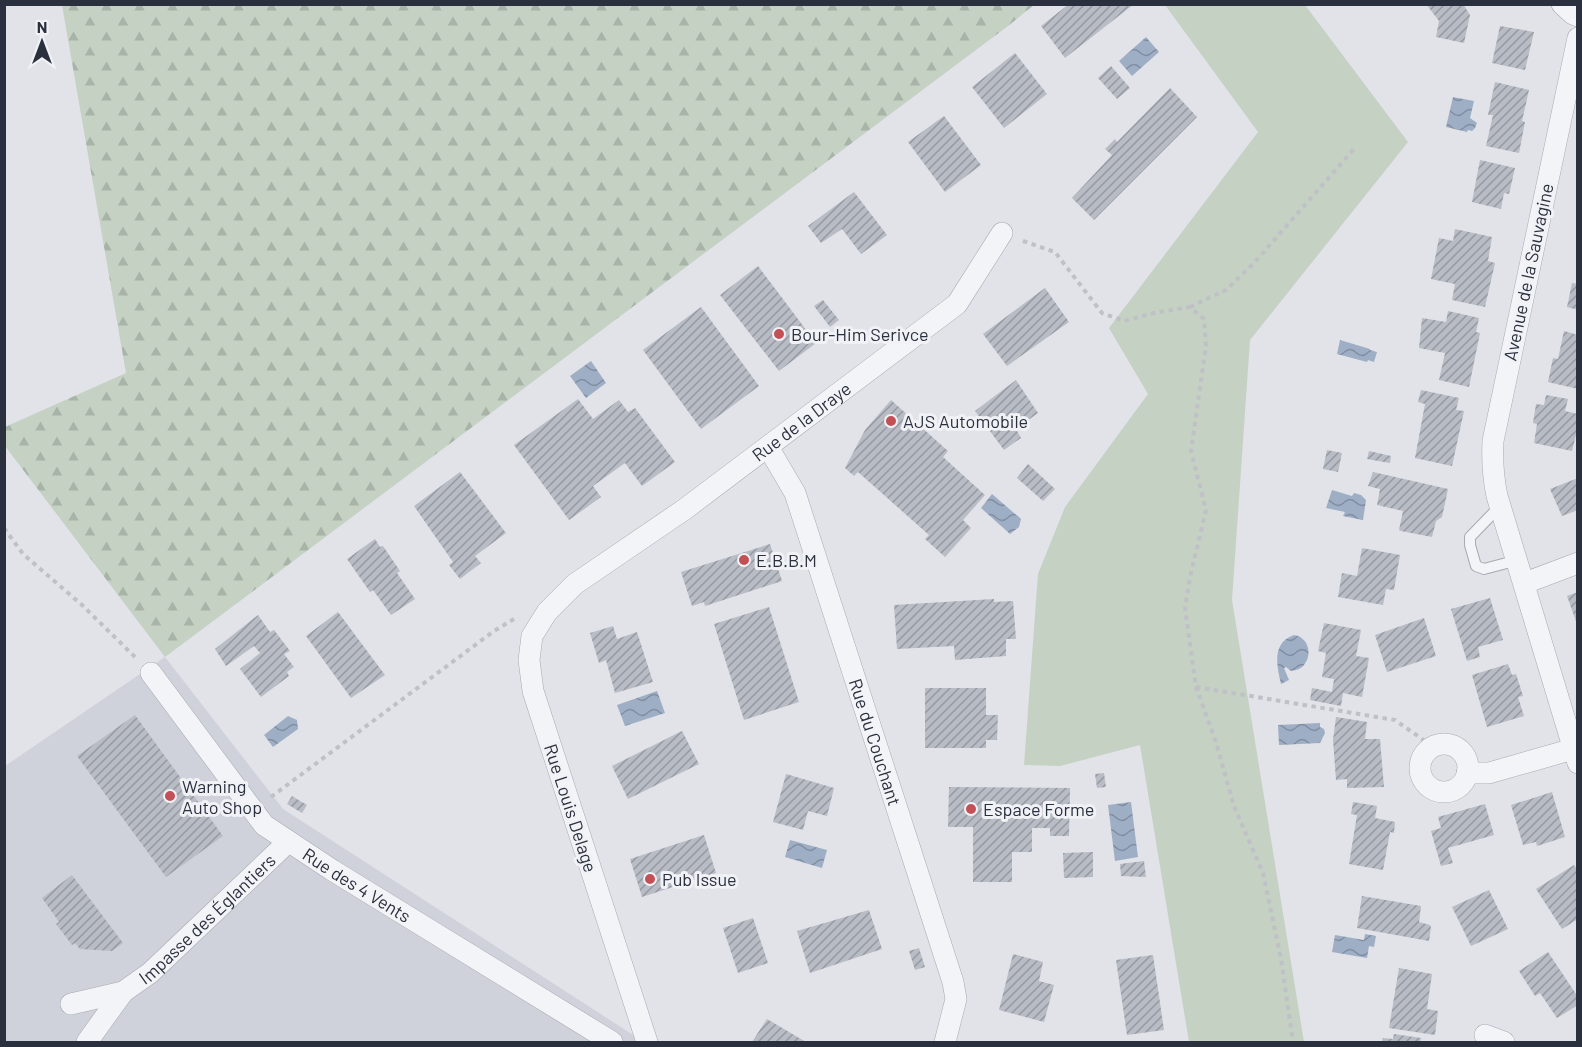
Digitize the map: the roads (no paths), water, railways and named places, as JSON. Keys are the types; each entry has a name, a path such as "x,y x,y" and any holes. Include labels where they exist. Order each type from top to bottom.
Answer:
{"street":[{"path":"1562,4 1573,14 1578,15"},
{"name":"Avenue de la Sauvagine","path":"1575,756 1525,583 1500,506 1493,478 1493,441 1578,38"},
{"name":"Rue de la Draye","path":"575,584 685,509 957,304 1002,233"},
{"name":"Rue du Couchant","path":"768,447 795,493 953,982 956,999 945,1042"},
{"path":"1525,583 1578,563"},
{"name":"Rue Louis Delage","path":"575,584 547,612 532,636 529,660 533,691 647,1042"},
{"name":"Rue des 4 Vents","path":"151,673 264,825 612,1042"},
{"path":"1444,743 1457,747 1465,756 1467,773 1465,780 1455,789 1443,792 1431,788 1422,779 1419,767 1423,755 1432,746 1444,743"},
{"path":"1467,773 1489,773 1575,756"},
{"name":"Impasse des Églantiers","path":"87,1042 123,992 150,973 288,842"},
{"name":"Impasse des Églantiers","path":"71,1004 123,992"}],"lane":[{"path":"1500,506 1470,537 1476,566 1484,569 1518,560"}],"water":[{"path":"1146,37 1159,52 1132,76 1119,61"},
{"path":"1453,97 1474,101 1470,118 1477,123 1472,131 1446,127"},
{"path":"1340,340 1377,352 1374,362 1337,354"},
{"path":"591,361 606,383 586,398 570,376"},
{"path":"1332,490 1352,496 1354,493 1361,495 1366,500 1363,520 1343,516 1345,512 1326,508"},
{"path":"992,494 1021,519 1019,527 1010,534 981,508"},
{"path":"1294,635 1306,642 1307,661 1300,668 1291,671 1284,668 1289,680 1281,684 1277,656 1282,644"},
{"path":"657,691 665,713 625,726 617,705"},
{"path":"288,716 297,720 298,729 273,747 264,735"},
{"path":"1320,723 1325,733 1320,743 1279,745 1278,725"},
{"path":"1131,802 1138,857 1115,861 1108,805"},
{"path":"790,840 827,850 822,868 785,857"},
{"path":"1365,934 1376,936 1374,947 1369,946 1367,958 1332,952 1335,935 1364,940"}],"place":[{"name":"Bour-Him Serivce","path":"779,334"},
{"name":"AJS Automobile","path":"891,421"},
{"name":"E.B.B.M","path":"744,560"},
{"name":"Warning Auto Shop","path":"170,796"},
{"name":"Espace Forme","path":"971,809"},
{"name":"Pub Issue","path":"650,879"}]}
